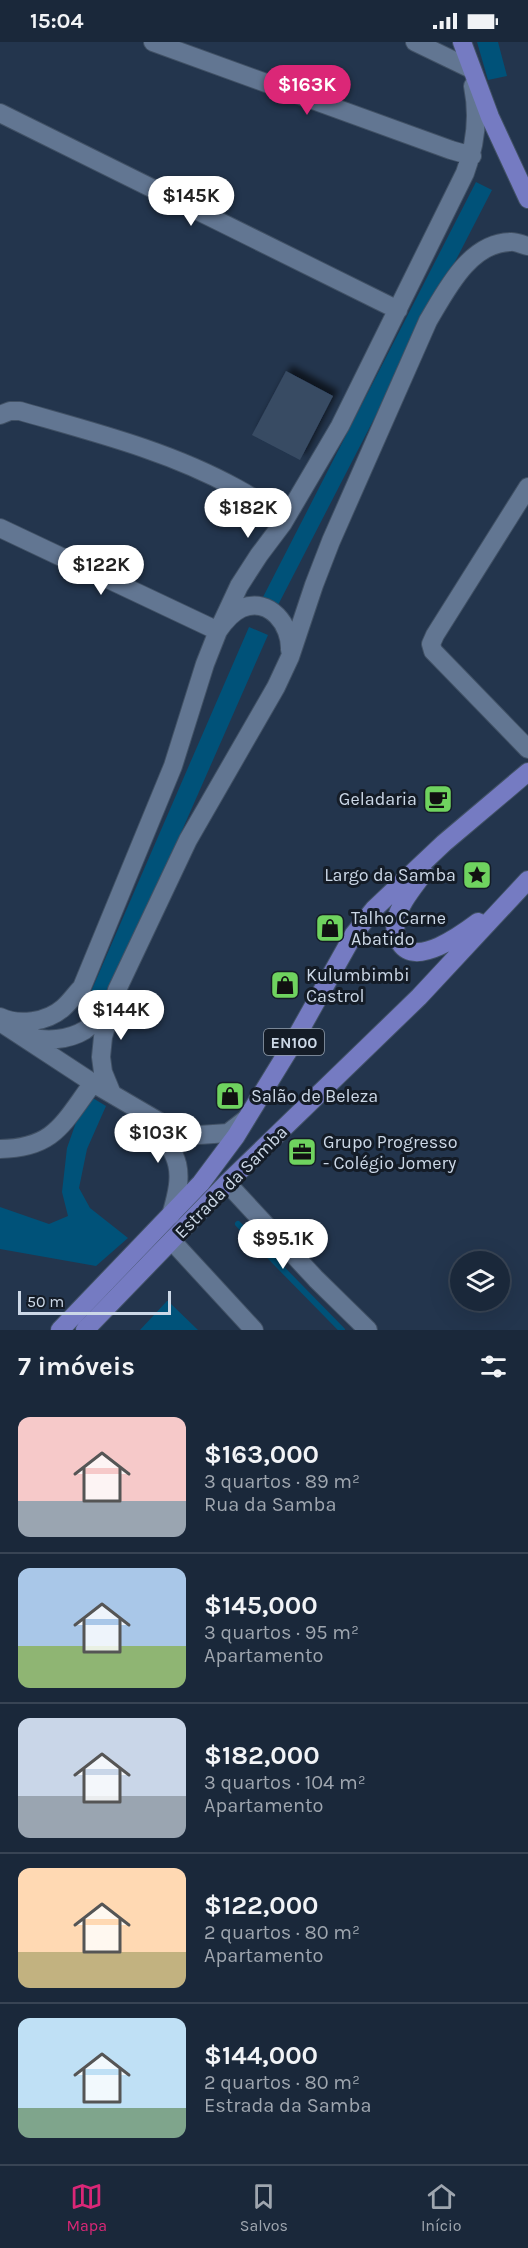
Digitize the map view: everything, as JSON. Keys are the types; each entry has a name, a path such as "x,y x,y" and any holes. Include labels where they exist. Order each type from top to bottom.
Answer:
{"main road":[{"path":"462,43 494,126 528,199"},
{"name":"Estrada da Samba","path":"85,1330 111,1292 151,1250 171,1215 201,1183 248,1118 354,934 374,909 444,843 528,772"},
{"path":"444,843 410,892 396,919 395,933 401,945 414,951 427,951 454,939 506,902"},
{"name":"Estrada da Samba","path":"151,1250 172,1241 226,1183 419,997 528,880"},
{"name":"Estrada da Samba","path":"60,1330 111,1292"}],"street":[{"path":"153,42 472,156"},
{"path":"416,42 469,68"},
{"path":"0,1017 8,1021 26,1022 46,1017 62,1009 82,987 173,766 205,664 239,586 283,523 340,426 472,156 477,106 462,43"},
{"path":"0,113 398,310"},
{"path":"112,1094 103,1072 101,1057 103,1037 117,990 188,840 276,687 290,657 331,541 378,431 433,313 461,270 471,260 499,244 512,241 528,246"},
{"path":"0,415 10,411 20,411 151,451 222,481 273,511 283,523"},
{"path":"528,487 431,644 433,651 528,749"},
{"path":"0,528 218,631"},
{"path":"218,631 226,620 242,608 262,607 273,611 281,618 288,630 290,657"},
{"path":"18,1033 37,1039 55,1040 86,1030 117,990"},
{"path":"0,1022 93,1083 170,1128 199,1135 228,1133 248,1118"},
{"path":"0,1149 21,1149 41,1143 70,1114 93,1083"},
{"path":"147,1114 168,1143 179,1165 178,1192 171,1215"},
{"path":"226,1183 316,1279 368,1330"},
{"path":"172,1241 254,1330"}],"water":[{"path":"477,42 498,42 507,76 488,80"},
{"path":"476,182 492,190 277,607 262,599"},
{"path":"249,627 268,635 103,1010 86,1003"},
{"path":"86,1094 106,1106 87,1149 79,1188 90,1208 128,1238 96,1266 0,1249 0,1207 49,1224 68,1216 62,1192 67,1148"},
{"path":"168,1301 198,1330 140,1330"}],"building":[{"path":"286,371 333,396 300,460 252,435"}],"waterway":[{"path":"238,1224 342,1330"}],"place":[{"name":"Geladaria","path":"438,799"},
{"name":"Largo da Samba","path":"477,875"},
{"name":"Talho Carne Abatido","path":"330,928"},
{"name":"Kulumbimbi Castrol","path":"285,985"},
{"name":"Salão de Beleza","path":"230,1096"},
{"name":"Grupo Progresso - Colégio Jomery","path":"302,1152"}]}
